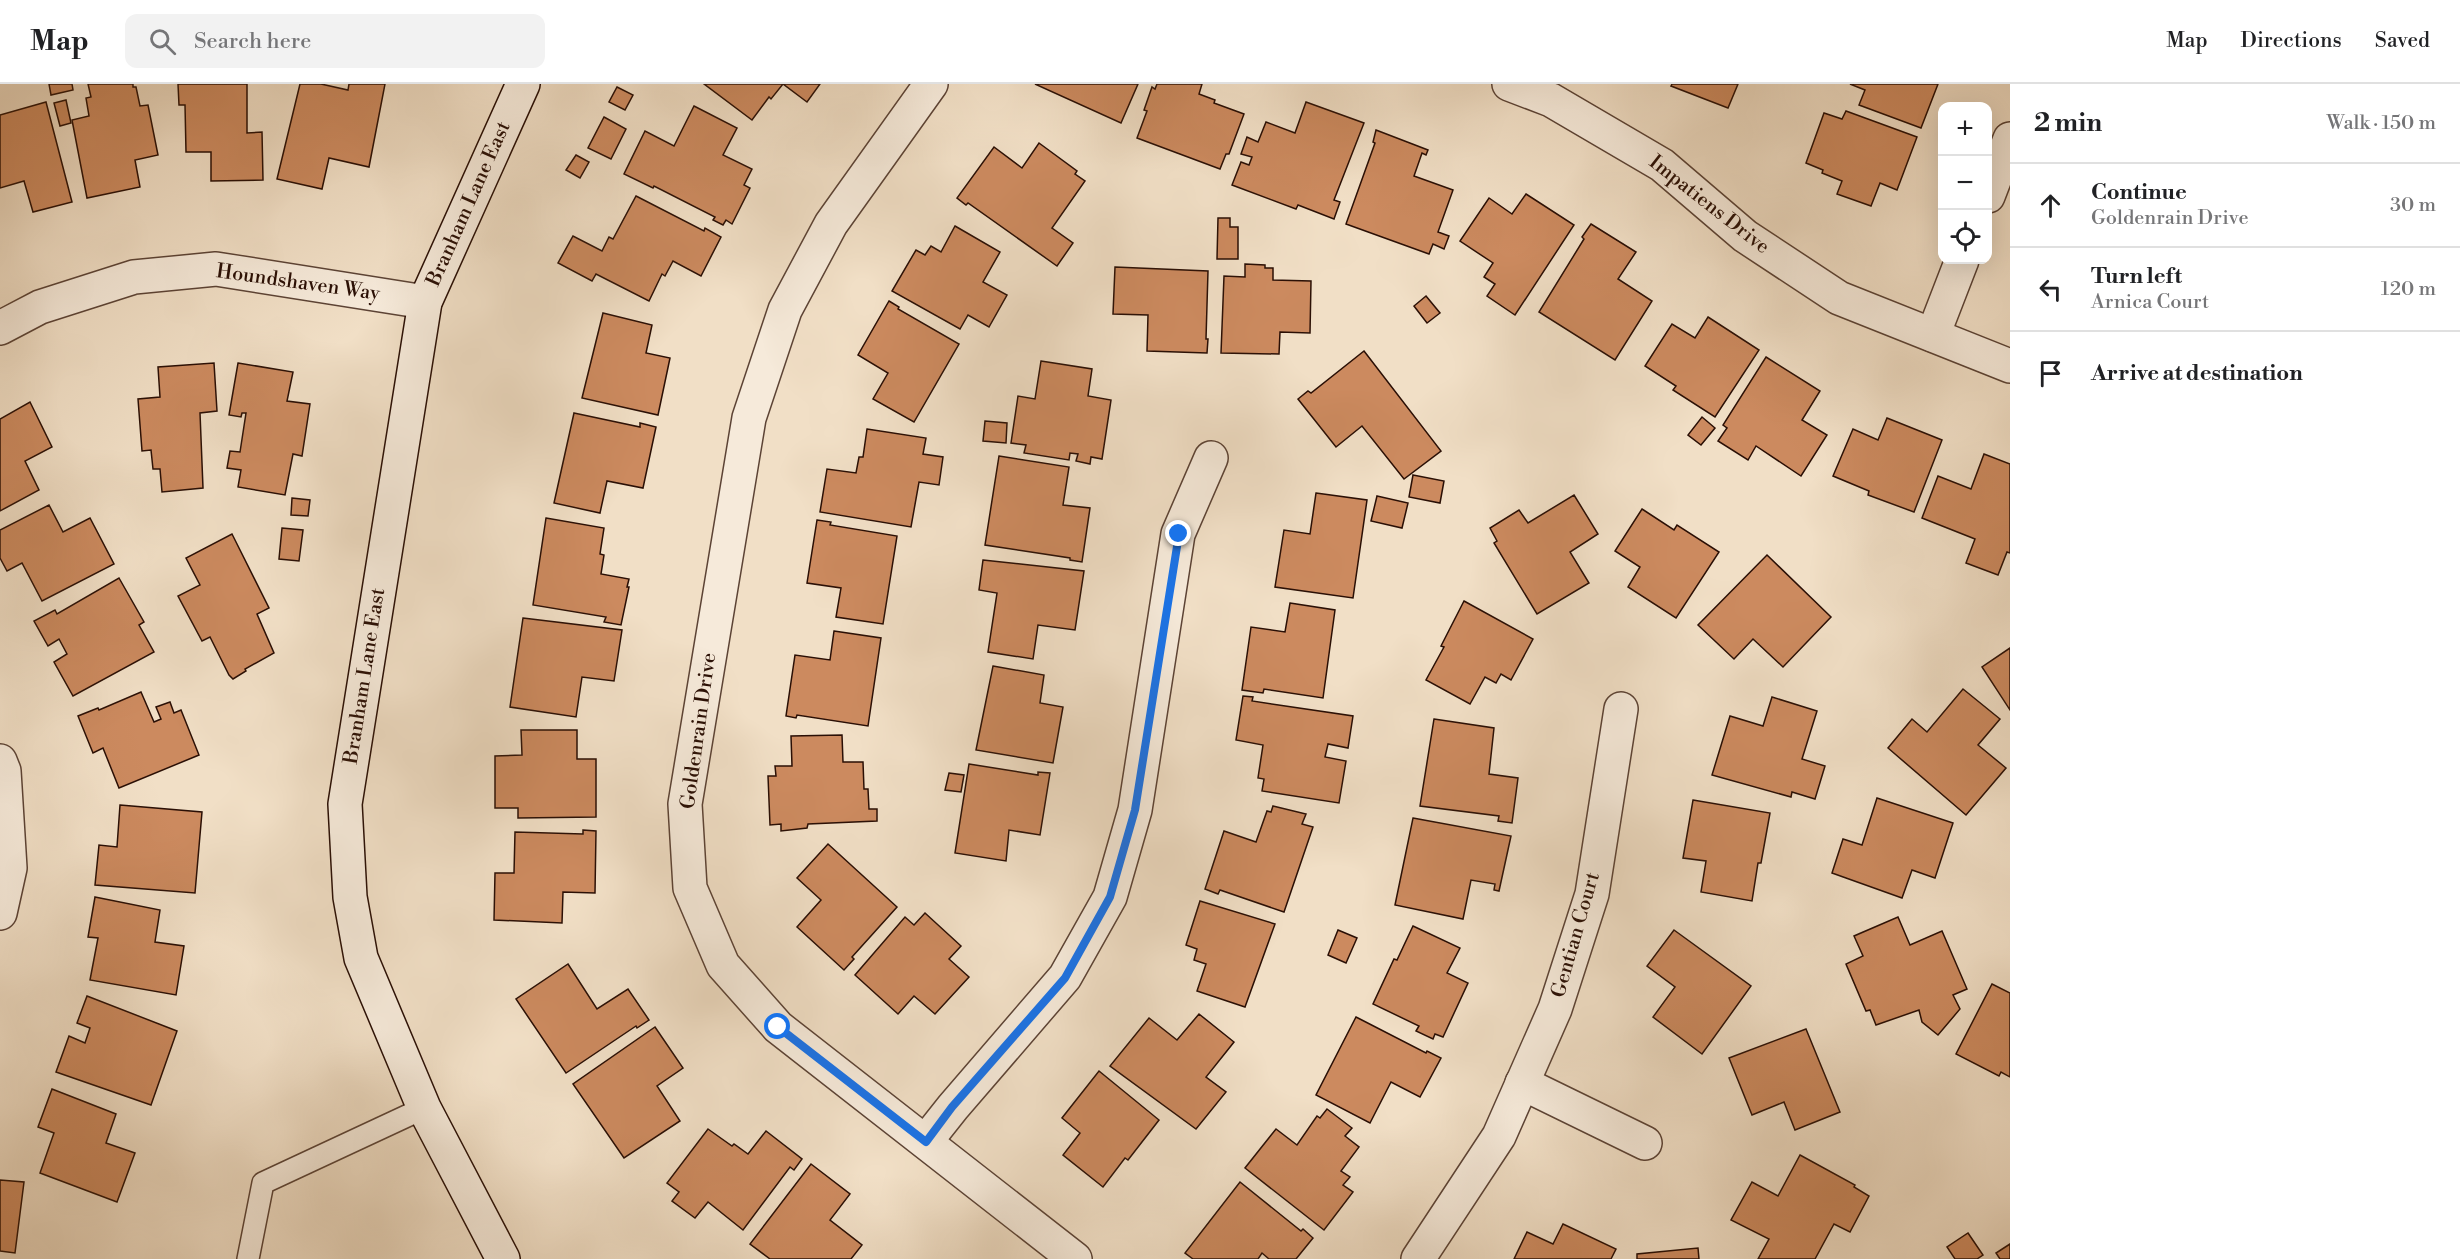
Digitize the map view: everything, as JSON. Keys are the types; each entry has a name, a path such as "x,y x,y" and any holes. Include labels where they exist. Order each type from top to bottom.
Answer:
{"street":[{"name":"Branham Lane East","path":"503,1259 424,1108 361,958 350,897 345,804 425,302 523,84"},
{"name":"Goldenrain Drive","path":"931,84 831,224 785,310 749,418 685,804 690,888 723,965 778,1027 1075,1259"},
{"name":"Impatiens Drive","path":"1509,84 1554,92 1662,165 1745,236 1839,298 2010,366"},
{"path":"1992,186 2010,139"},
{"path":"1934,335 1961,264"},
{"name":"Houndshaven Way","path":"0,328 40,307 134,277 216,269 425,302"},
{"path":"926,1142 952,1107 1065,978 1110,897 1135,810 1179,534 1211,458"},
{"name":"Gentian Court","path":"1418,1259 1499,1136 1555,1010 1592,894 1621,709"},
{"path":"0,760 4,771 10,868 0,913"},
{"path":"1522,1083 1646,1143"}],"lane":[{"path":"248,1259 263,1183 424,1108"}],"building":[{"path":"49,84 72,84 73,90 51,95"},
{"path":"88,84 133,84 133,87 136,87 140,106 148,105 158,155 135,160 140,187 87,198 72,120 89,116 86,98 91,97"},
{"path":"178,84 247,84 247,133 262,132 263,180 211,181 211,152 186,152 185,105 179,105"},
{"path":"300,84 321,84 348,90 349,84 385,84 369,167 329,158 322,189 277,179"},
{"path":"704,84 783,84 771,99 769,97 752,120"},
{"path":"783,84 820,84 807,102"},
{"path":"1035,84 1138,84 1121,123"},
{"path":"1157,84 1202,84 1199,94 1215,100 1214,103 1244,114 1229,154 1226,154 1220,169 1137,138 1147,111 1144,110 1152,87 1155,89"},
{"path":"1672,84 1738,84 1728,108 1671,86"},
{"path":"1850,84 1938,84 1921,128 1859,105 1865,90"},
{"path":"617,87 633,95 625,110 609,102"},
{"path":"66,100 71,123 60,126 54,103"},
{"path":"46,102 72,202 33,212 24,181 0,188 0,115"},
{"path":"1306,102 1364,123 1334,200 1340,202 1334,219 1298,205 1296,209 1232,185 1241,162 1249,165 1252,157 1241,154 1247,137 1258,142 1266,122 1295,133"},
{"path":"694,106 737,128 723,155 752,169 744,185 750,188 732,224 726,220 723,225 713,220 715,217 654,186 653,188 624,174 645,131 674,146"},
{"path":"1846,111 1917,137 1897,190 1880,183 1871,206 1837,194 1842,181 1806,163 1824,113 1842,119"},
{"path":"604,117 626,129 611,159 588,148"},
{"path":"1376,130 1428,150 1426,155 1422,153 1414,176 1453,190 1438,232 1449,236 1444,249 1433,244 1429,254 1346,224 1375,143 1373,142"},
{"path":"1039,143 1077,171 1075,174 1085,181 1052,228 1073,243 1057,266 968,203 966,205 957,198 994,147 1022,168"},
{"path":"576,155 589,162 580,178 566,170"},
{"path":"1526,194 1574,225 1515,315 1487,296 1495,284 1484,277 1493,263 1460,241 1489,198 1512,214"},
{"path":"636,196 704,231 705,228 721,237 701,276 673,261 665,276 662,274 649,301 596,274 592,281 558,263 573,236 602,251 609,237 613,239"},
{"path":"1218,218 1230,218 1230,227 1238,227 1238,259 1217,259"},
{"path":"1591,224 1636,252 1618,279 1652,301 1615,360 1539,312"},
{"path":"955,226 1000,252 983,282 1007,295 989,327 968,315 960,329 892,291 916,250 925,255 931,246 941,252"},
{"path":"1245,264 1265,265 1265,268 1273,268 1273,280 1311,281 1310,333 1280,332 1279,354 1221,353 1224,276 1245,277"},
{"path":"1115,267 1208,271 1207,353 1147,351 1148,315 1113,314"},
{"path":"1426,296 1440,313 1427,323 1414,306"},
{"path":"889,301 899,307 898,309 959,344 914,422 873,399 888,373 858,355"},
{"path":"603,313 652,325 646,353 670,358 658,415 582,398"},
{"path":"1708,317 1759,350 1715,417 1673,390 1676,386 1645,366 1672,324 1695,338"},
{"path":"1364,351 1441,451 1404,479 1362,426 1336,447 1298,399 1308,391 1311,393"},
{"path":"1766,357 1820,391 1802,420 1827,435 1801,476 1756,446 1748,460 1718,441 1727,428 1723,425"},
{"path":"1041,361 1092,369 1088,396 1111,400 1102,459 1091,457 1090,464 1076,461 1078,454 1070,453 1069,460 1024,453 1026,445 1011,443 1018,396 1035,399"},
{"path":"214,363 217,411 200,413 203,488 162,492 160,469 153,469 151,450 142,451 138,399 160,397 158,367"},
{"path":"238,363 293,372 287,401 310,404 302,456 293,454 285,495 238,487 241,470 227,468 230,451 240,452 246,413 242,413 241,417 229,415"},
{"path":"30,402 52,447 25,461 39,490 0,511 0,419"},
{"path":"574,413 640,427 640,423 656,427 643,488 607,481 600,513 554,503"},
{"path":"1702,417 1715,428 1701,445 1688,435"},
{"path":"1887,418 1942,440 1914,512 1868,495 1869,491 1833,476 1853,429 1878,440"},
{"path":"985,421 1007,423 1006,443 983,441"},
{"path":"867,429 926,438 923,454 943,457 939,485 919,482 911,527 820,512 827,469 856,473 859,457 863,457"},
{"path":"1984,454 2010,464 2010,553 2007,552 1998,575 1966,563 1975,539 1922,518 1938,476 1971,489"},
{"path":"999,456 1069,467 1063,505 1090,508 1082,562 1070,560 1070,558 985,545"},
{"path":"1413,475 1444,481 1440,503 1409,497"},
{"path":"1316,493 1367,500 1353,598 1275,587 1284,530 1310,534"},
{"path":"1574,495 1598,534 1570,552 1589,583 1537,614 1494,543 1497,541 1490,528 1519,510 1528,523"},
{"path":"1377,496 1408,503 1402,528 1371,521"},
{"path":"292,498 310,500 308,516 291,515"},
{"path":"49,505 63,532 90,518 114,564 42,601 22,563 7,571 0,558 0,530"},
{"path":"1642,509 1674,530 1677,525 1719,552 1676,618 1628,587 1640,567 1615,551"},
{"path":"546,518 604,528 600,554 604,555 601,574 629,579 621,625 604,622 606,617 533,605"},
{"path":"817,520 831,522 830,525 897,536 883,624 836,617 841,588 807,583"},
{"path":"282,528 303,530 299,561 279,559"},
{"path":"232,534 269,608 257,614 274,653 245,669 246,671 233,679 210,637 202,641 178,596 200,585 186,558"},
{"path":"1767,555 1831,617 1783,667 1753,639 1734,659 1698,625"},
{"path":"983,560 1084,571 1075,630 1038,625 1033,659 988,652 997,593 979,590"},
{"path":"119,578 144,622 139,625 154,652 73,696 54,662 67,654 59,639 48,646 34,621 55,610 57,614"},
{"path":"1464,601 1533,639 1511,680 1501,674 1496,683 1485,677 1470,704 1426,680 1444,647 1441,646"},
{"path":"1290,603 1335,610 1323,698 1264,689 1263,693 1242,690 1251,627 1285,632"},
{"path":"523,618 622,630 614,681 582,677 576,717 510,707"},
{"path":"834,631 881,638 868,726 797,715 796,718 786,716 795,655 830,660"},
{"path":"2010,648 2010,710 1982,667"},
{"path":"993,666 1044,675 1040,703 1063,707 1053,763 976,750"},
{"path":"1963,689 2000,719 1978,745 2006,768 1966,815 1888,748 1912,719 1927,732"},
{"path":"141,692 154,722 161,719 156,707 170,702 174,713 181,710 199,755 119,788 103,748 93,753 78,716 98,708 99,710"},
{"path":"1243,696 1253,697 1252,701 1353,716 1348,748 1328,744 1325,757 1346,761 1339,803 1262,791 1264,779 1258,778 1263,745 1236,740"},
{"path":"1772,697 1817,711 1802,759 1825,766 1815,799 1792,792 1791,797 1712,775 1730,716 1763,726"},
{"path":"1434,719 1494,728 1489,774 1518,778 1512,823 1498,821 1499,816 1420,806"},
{"path":"521,730 577,730 577,759 596,759 596,817 518,818 518,808 495,808 495,756 522,755"},
{"path":"842,735 843,762 863,762 864,789 868,789 869,809 877,809 877,821 808,824 807,828 781,831 781,824 770,825 768,776 776,776 775,766 792,766 791,736"},
{"path":"969,764 1038,775 1038,772 1050,773 1040,835 1009,830 1006,861 955,853"},
{"path":"949,773 964,775 961,792 945,790"},
{"path":"1877,798 1953,823 1935,878 1912,870 1902,898 1832,873 1843,839 1862,845"},
{"path":"1693,800 1770,813 1752,901 1701,892 1706,861 1683,858"},
{"path":"120,805 202,812 195,893 95,885 99,845 117,847"},
{"path":"1273,806 1306,814 1302,824 1313,827 1284,912 1220,890 1218,894 1205,889 1224,831 1256,842 1267,811 1271,812"},
{"path":"1413,818 1511,836 1499,891 1494,890 1495,884 1471,880 1463,919 1395,905"},
{"path":"583,830 596,831 595,893 563,892 562,923 494,920 495,873 514,873 515,832 583,834"},
{"path":"828,844 897,907 852,957 854,959 844,970 797,927 821,900 797,878"},
{"path":"95,897 160,910 155,942 184,946 176,995 90,980 98,938 88,937"},
{"path":"1200,901 1275,924 1245,1007 1197,991 1206,964 1194,960 1197,949 1186,945"},
{"path":"925,913 961,946 949,959 969,977 935,1014 914,996 898,1014 855,975 905,917 914,925"},
{"path":"1898,917 1910,945 1942,931 1967,989 1953,995 1960,1009 1938,1035 1922,1022 1919,1010 1876,1025 1870,1010 1866,1011 1846,964 1863,956 1854,936"},
{"path":"1413,926 1460,948 1447,973 1468,983 1443,1037 1435,1034 1433,1039 1416,1031 1419,1026 1373,1004 1394,959 1397,960"},
{"path":"1338,930 1357,938 1346,963 1328,955"},
{"path":"1674,930 1751,986 1702,1054 1653,1017 1675,987 1647,966"},
{"path":"568,964 597,1009 628,989 649,1020 637,1028 636,1026 566,1073 516,999"},
{"path":"1992,984 2010,993 2010,1077 2001,1072 1999,1076 1956,1054"},
{"path":"87,996 177,1031 151,1105 56,1072 69,1036 85,1043 90,1028 77,1023"},
{"path":"1199,1014 1234,1042 1206,1077 1226,1092 1196,1129 1110,1066 1149,1018 1177,1040"},
{"path":"1356,1017 1426,1053 1427,1051 1441,1058 1420,1097 1391,1082 1370,1123 1316,1095"},
{"path":"655,1027 683,1068 657,1086 680,1121 624,1158 573,1084"},
{"path":"1806,1029 1840,1112 1795,1130 1784,1102 1752,1115 1729,1058"},
{"path":"1099,1071 1159,1120 1128,1160 1125,1158 1103,1187 1063,1155 1080,1133 1062,1118"},
{"path":"52,1089 116,1114 106,1143 135,1153 117,1202 40,1173 54,1133 38,1127"},
{"path":"1327,1109 1352,1128 1345,1136 1359,1147 1341,1171 1350,1177 1343,1185 1353,1192 1324,1230 1245,1168 1276,1129 1297,1145 1317,1116 1320,1118"},
{"path":"708,1129 748,1154 766,1131 802,1159 794,1170 790,1167 743,1230 708,1202 695,1218 672,1201 679,1192 667,1183"},
{"path":"1800,1155 1855,1185 1854,1187 1869,1196 1850,1232 1834,1224 1815,1259 1758,1259 1769,1239 1731,1220 1752,1182 1778,1196"},
{"path":"811,1164 850,1194 830,1220 862,1245 851,1259 770,1259 750,1244"},
{"path":"0,1180 24,1182 15,1253 0,1251"},
{"path":"1240,1182 1313,1238 1296,1259 1269,1259 1262,1253 1258,1259 1193,1259 1185,1253"},
{"path":"1563,1224 1616,1249 1611,1259 1514,1259 1527,1232 1553,1244"},
{"path":"1968,1233 1983,1255 1977,1259 1955,1259 1947,1247"},
{"path":"2010,1244 2010,1259 2000,1259 1996,1253"},
{"path":"1698,1248 1699,1259 1637,1259 1637,1254"}],"route":[{"path":"778,1027 926,1142 952,1107 1065,978 1110,897 1135,810 1179,534"}]}
